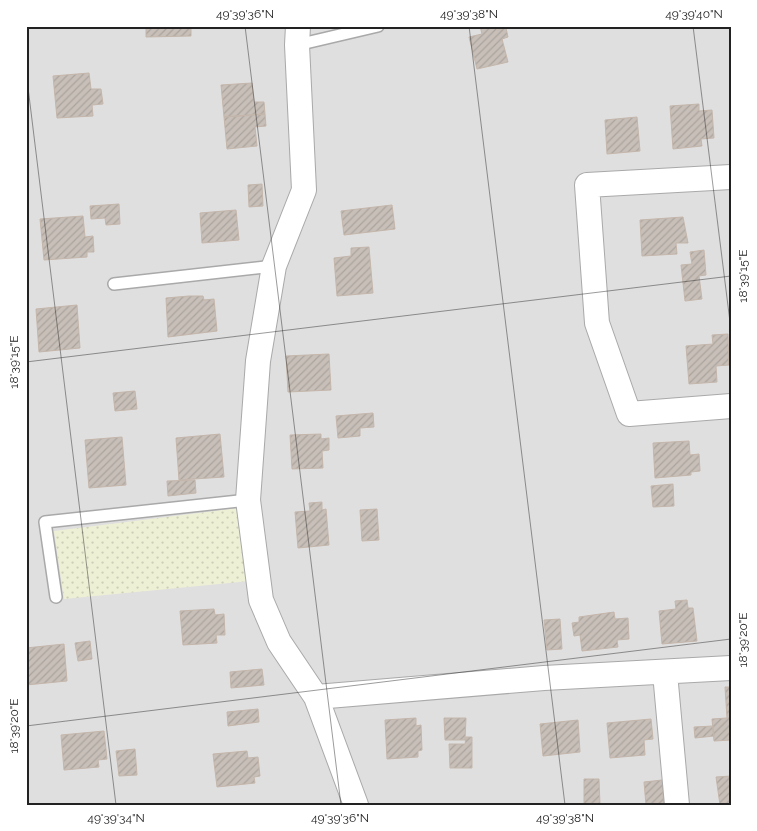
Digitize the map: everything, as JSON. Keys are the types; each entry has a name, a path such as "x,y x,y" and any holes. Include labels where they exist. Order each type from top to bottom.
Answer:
{"street":[{"path":"297,36 304,190 274,266 258,361 248,500 261,600 279,642 316,697 356,805"},
{"path":"731,177 587,185 597,323 629,414 731,406"},
{"path":"316,697 544,678 731,668"},
{"path":"665,673 677,805"}],"lane":[{"path":"297,36 378,26"},
{"path":"114,284 274,266"},
{"path":"56,597 45,522 248,500"}],"shaded area":[{"path":"26,26 731,26 731,805 26,805"}],"green space":[{"path":"239,508 250,581 64,599 54,531"}],"building":[{"path":"146,26 191,26 191,36 146,37"},
{"path":"480,26 496,26 497,30 506,28 508,37 502,39 508,62 477,69 469,37 482,34"},
{"path":"89,73 91,89 101,89 103,104 92,105 93,116 57,118 53,76"},
{"path":"252,83 254,102 264,102 265,114 224,117 221,85"},
{"path":"699,104 699,111 712,110 714,138 701,139 702,146 673,149 670,106"},
{"path":"265,114 266,126 255,127 257,146 227,149 224,117"},
{"path":"637,117 640,151 607,154 605,120"},
{"path":"262,184 263,206 249,207 248,185"},
{"path":"119,204 120,224 106,225 105,218 91,219 90,206"},
{"path":"392,205 395,229 344,235 341,211"},
{"path":"236,210 239,240 202,243 200,213"},
{"path":"83,216 85,237 93,236 94,252 87,252 87,257 44,260 40,219"},
{"path":"683,217 688,243 676,243 677,254 642,256 640,220"},
{"path":"369,247 373,293 337,296 334,258 351,256 351,248"},
{"path":"704,250 706,275 699,276 702,299 685,301 681,265 692,264 690,252"},
{"path":"203,296 204,300 214,299 217,331 168,337 166,298"},
{"path":"77,305 80,348 39,352 36,309"},
{"path":"728,334 729,365 716,366 717,382 689,384 686,346 713,344 712,335"},
{"path":"329,354 331,390 288,392 286,356"},
{"path":"135,391 137,409 115,411 113,393"},
{"path":"373,413 374,427 360,428 360,436 338,438 336,416"},
{"path":"220,434 224,477 179,480 176,438"},
{"path":"321,434 321,439 329,438 329,450 322,451 323,468 292,469 290,435"},
{"path":"122,437 126,485 89,488 85,440"},
{"path":"689,441 690,455 699,454 700,471 691,472 691,475 655,478 653,443"},
{"path":"195,480 196,493 168,496 167,481"},
{"path":"673,484 674,506 653,507 651,486"},
{"path":"322,502 322,510 326,509 329,545 298,548 295,512 310,511 309,503"},
{"path":"377,509 379,540 362,541 360,510"},
{"path":"687,600 688,608 693,608 697,641 662,644 659,611 676,609 675,601"},
{"path":"214,609 215,615 224,614 225,635 216,635 217,643 183,645 180,611"},
{"path":"614,612 615,619 628,618 629,639 617,640 618,647 582,651 580,635 574,636 572,623 579,622 579,617"},
{"path":"560,619 562,649 547,650 544,620"},
{"path":"90,641 92,659 78,661 75,643"},
{"path":"64,644 67,681 26,685 26,648"},
{"path":"262,669 264,685 231,688 230,672"},
{"path":"725,687 731,687 731,740 714,741 712,719 727,718"},
{"path":"258,709 259,722 228,726 227,712"},
{"path":"416,718 416,726 421,725 422,750 418,751 418,757 387,759 385,720"},
{"path":"444,718 466,718 465,740 445,740"},
{"path":"651,719 653,739 644,740 645,755 610,758 607,723"},
{"path":"578,720 580,752 543,756 540,724"},
{"path":"713,726 714,736 695,738 694,727"},
{"path":"104,731 107,759 98,760 99,767 64,770 61,735"},
{"path":"466,737 472,737 472,768 450,768 449,744 465,744"},
{"path":"135,749 137,775 119,776 116,751"},
{"path":"247,751 248,758 258,757 260,776 254,777 255,783 217,787 213,754"},
{"path":"731,776 731,805 720,805 716,777"},
{"path":"584,779 599,779 600,805 584,805"},
{"path":"662,780 664,805 646,805 644,782"}]}
